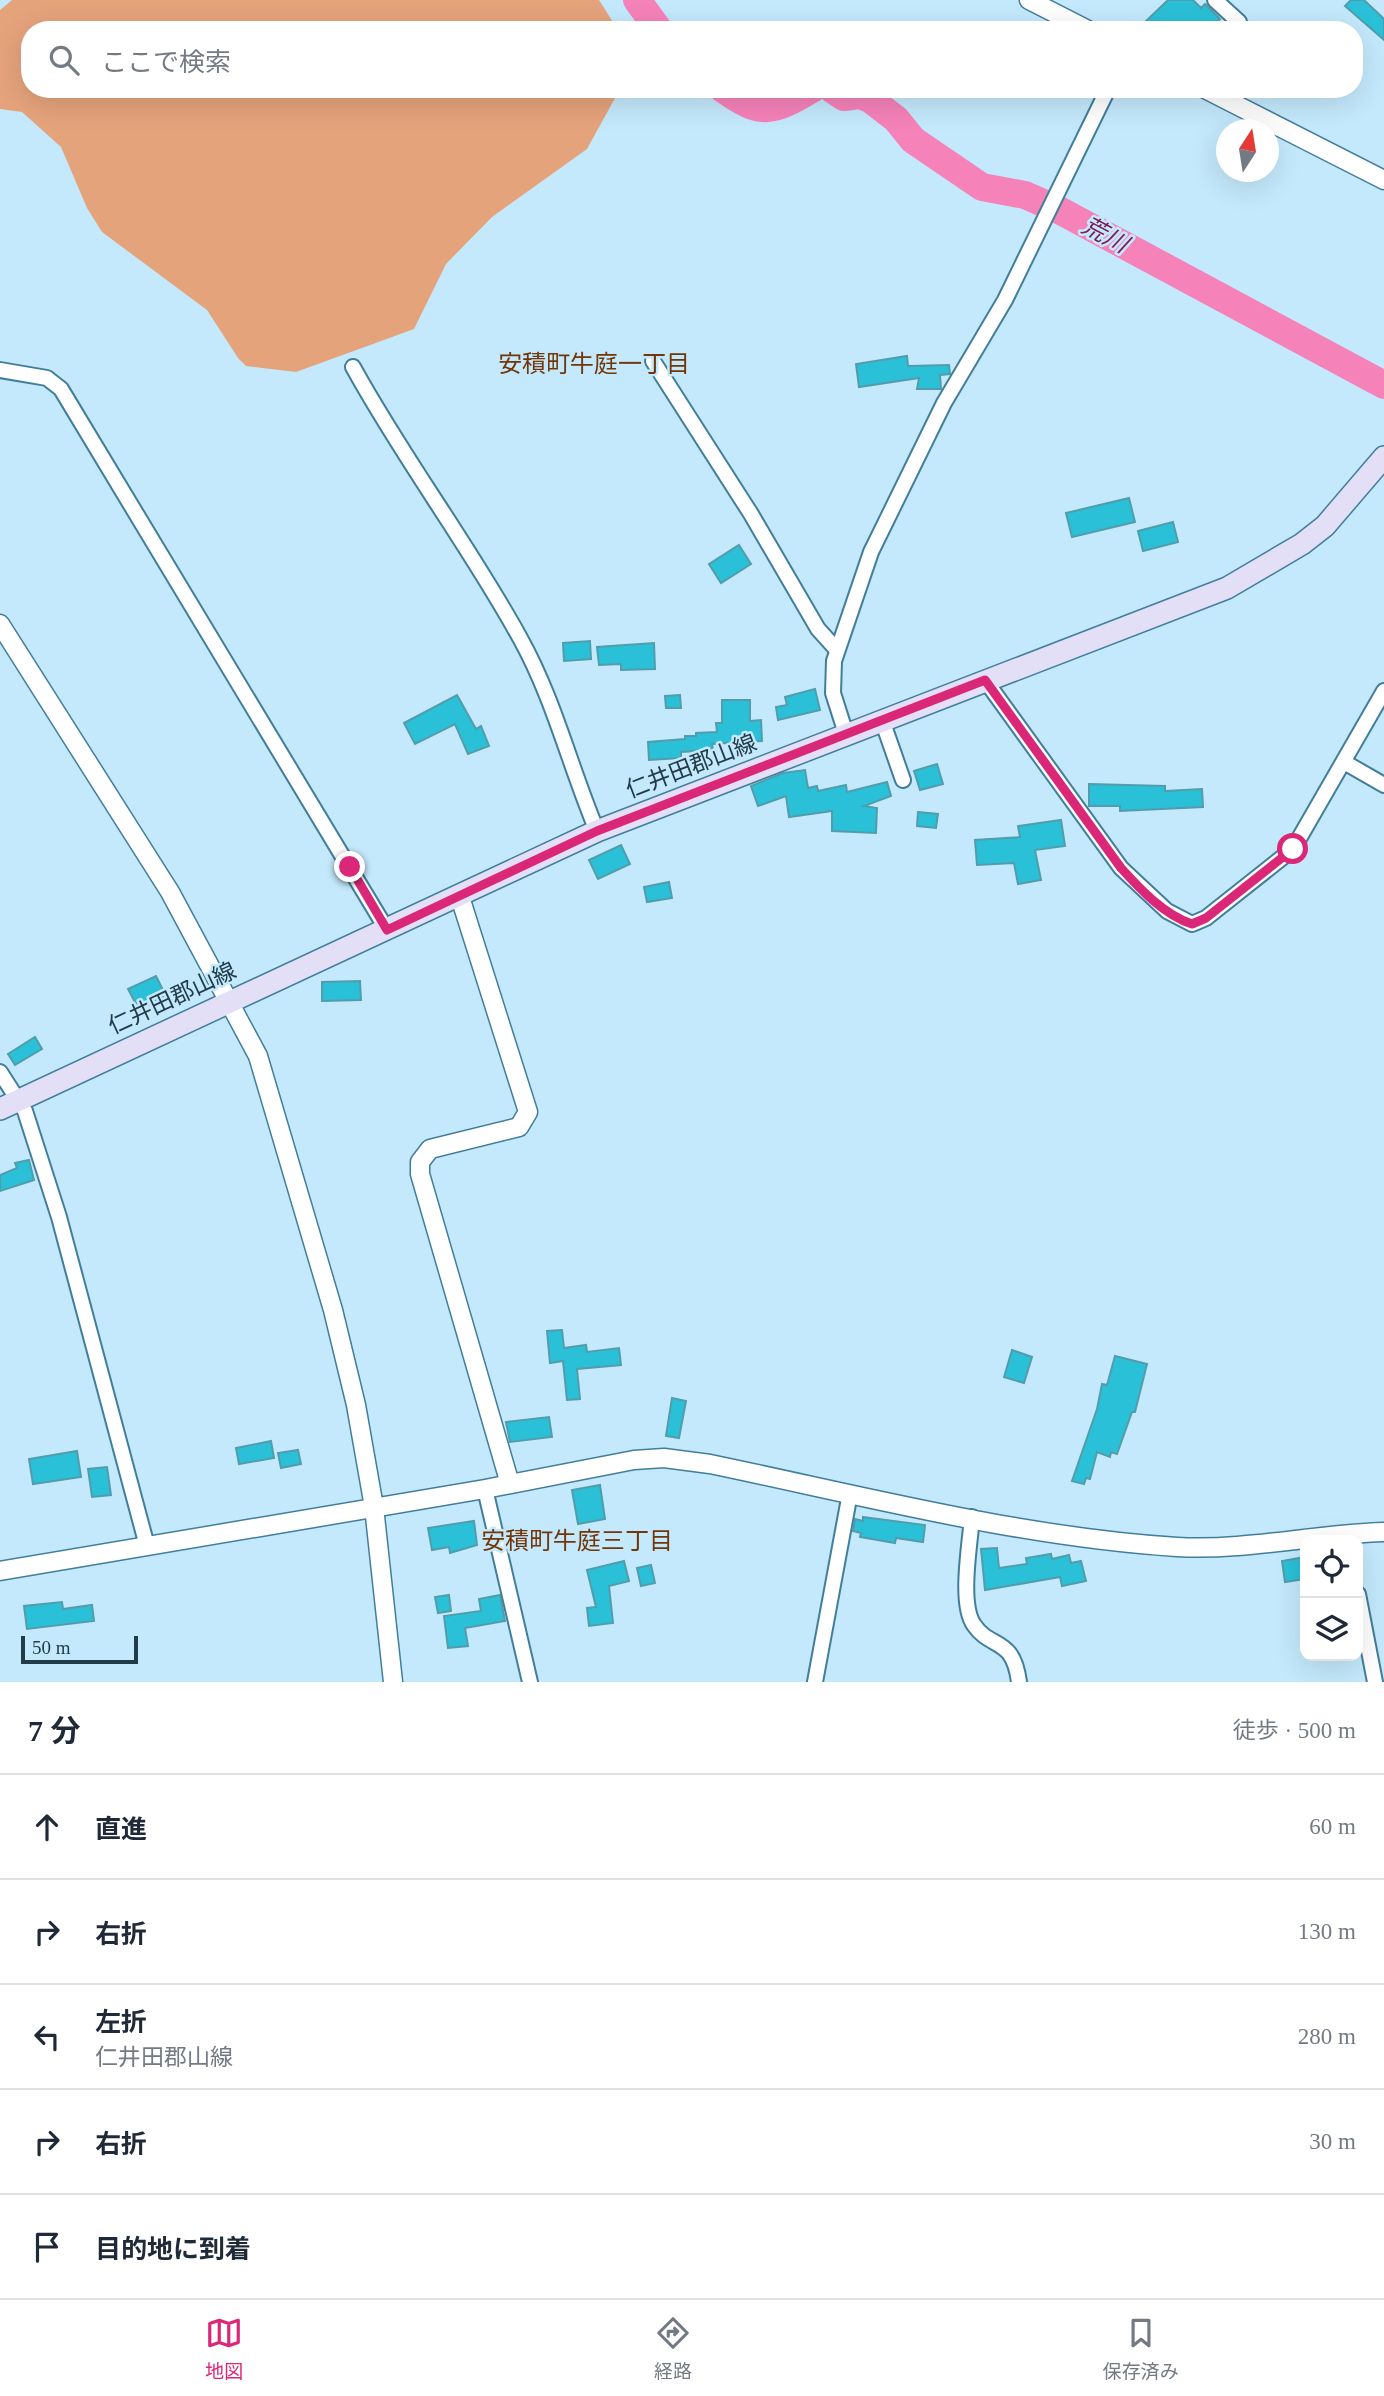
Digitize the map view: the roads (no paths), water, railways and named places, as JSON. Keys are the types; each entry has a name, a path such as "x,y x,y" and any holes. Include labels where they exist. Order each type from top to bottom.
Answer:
{"main road":[{"name":"仁井田郡山線","path":"8,1104 229,999 460,897 597,831 1227,588 1302,544 1325,526 1384,457"}],"street":[{"path":"1029,0 1070,21"},
{"path":"1215,0 1237,21"},
{"path":"846,734 832,684 837,650 871,552 944,403 1005,300 1104,98"},
{"path":"1223,98 1384,180"},
{"path":"653,361 751,514 818,629 837,650"},
{"path":"353,367 381,419 520,637 546,694 597,831"},
{"path":"0,370 47,378 61,389 387,930"},
{"path":"0,624 170,892 258,1056 333,1310 356,1405 374,1507 393,1682"},
{"path":"985,680 1121,868 1152,899 1192,924 1206,918 1288,855 1384,691"},
{"path":"883,720 903,780"},
{"path":"1344,762 1384,785"},
{"path":"460,897 528,1112 519,1128 430,1149 420,1162 420,1174 510,1484"},
{"path":"0,1072 8,1104 25,1111 59,1217 146,1546"},
{"path":"0,1571 485,1489 634,1460 664,1458 710,1464 1091,1538 1179,1547 1230,1547 1300,1541"},
{"path":"485,1489 530,1682"},
{"path":"815,1682 850,1493"},
{"path":"972,1517 967,1592 969,1615 975,1628 1009,1653 1019,1682"},
{"path":"1361,1535 1384,1532"},
{"path":"1359,1598 1375,1682"}],"waterway":[{"name":"荒川","path":"637,0 652,21"},
{"name":"荒川","path":"736,98 748,104 768,108 796,98"},
{"name":"荒川","path":"868,98 896,119 913,140 982,187 1025,195 1059,210 1384,385"}],"district":[{"name":"安積町牛庭一丁目","path":"594,364"},
{"name":"安積町牛庭三丁目","path":"577,1541"}]}
